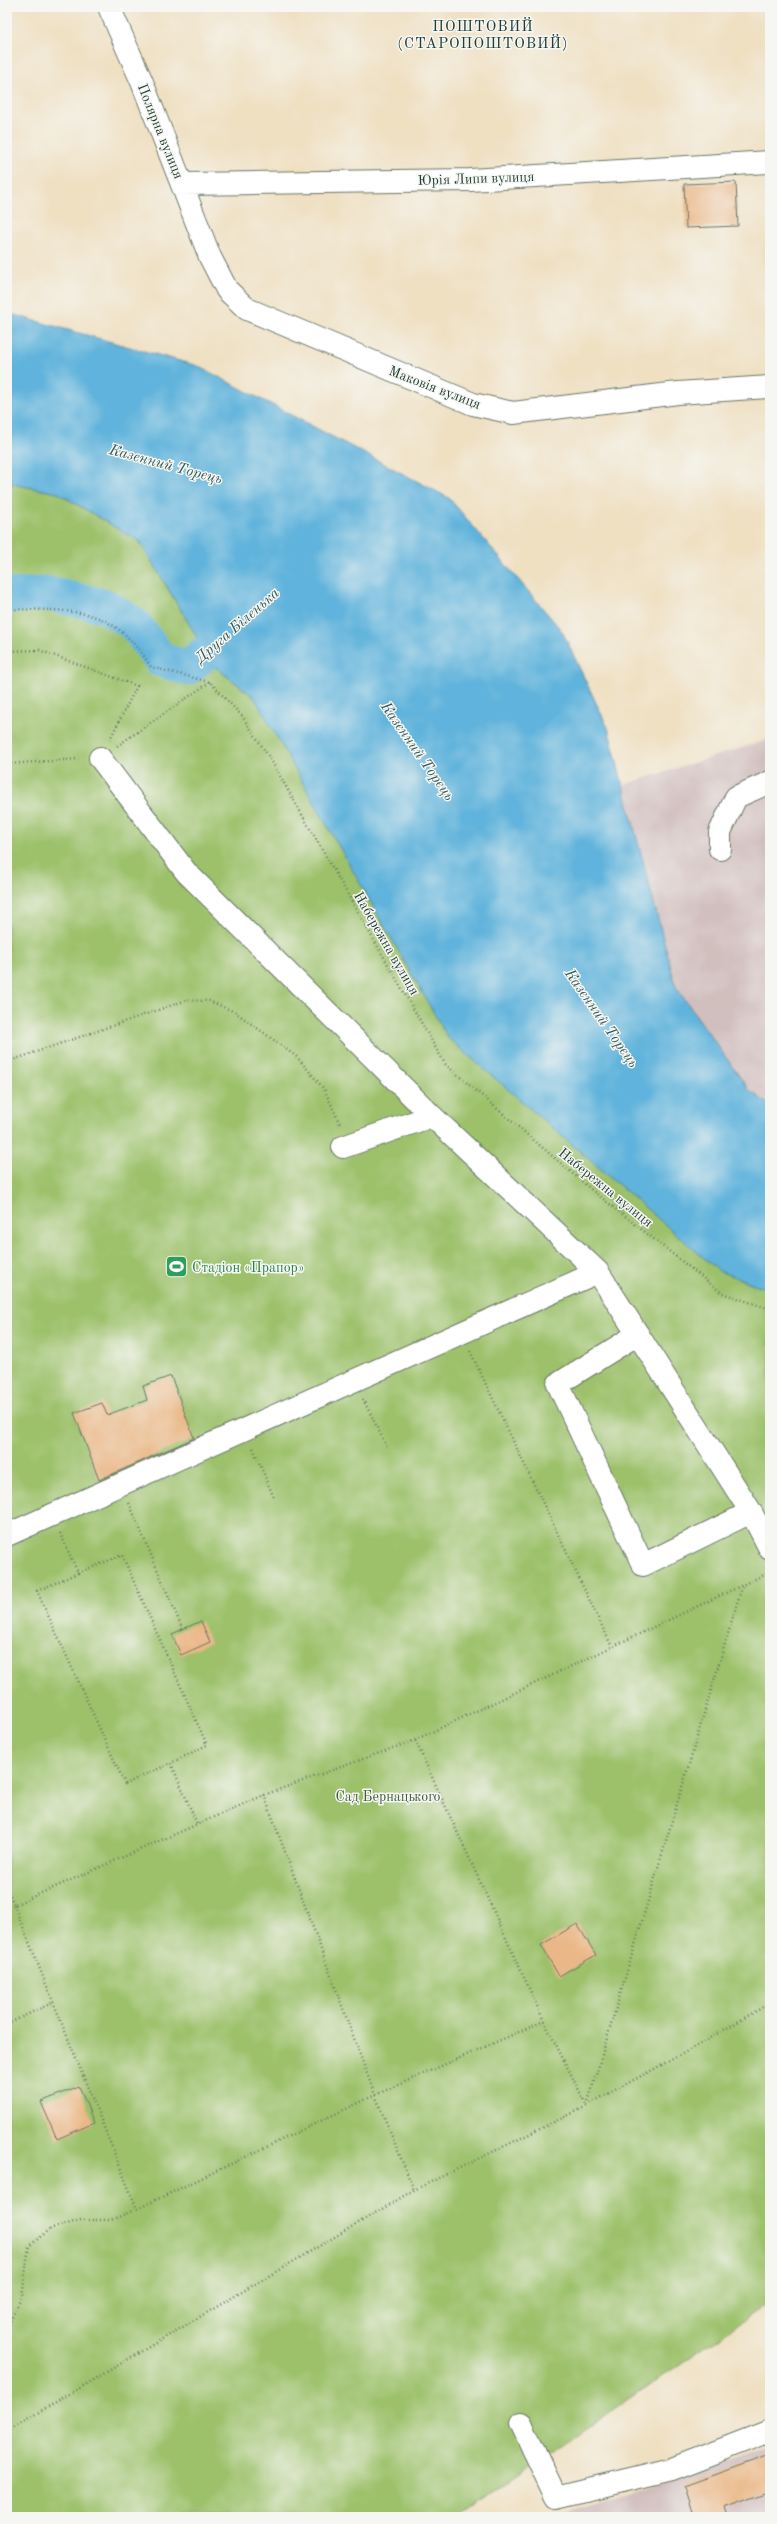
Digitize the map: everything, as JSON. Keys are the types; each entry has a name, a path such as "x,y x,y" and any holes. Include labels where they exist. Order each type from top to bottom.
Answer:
{"street":[{"name":"Полярна вулиця","path":"109,7 142,82 210,257"},
{"name":"Юрія Липи вулиця","path":"182,184 470,180 770,162"},
{"name":"Маковія вулиця","path":"210,257 227,290 247,309 473,404 513,413 678,393 770,387"},
{"path":"100,758 186,872 432,1116 598,1272 751,1512 770,1549"},
{"path":"720,849 720,832 736,797 770,782"},
{"path":"347,1146 432,1116"},
{"path":"7,1535 598,1272"},
{"path":"638,1334 558,1384 643,1565 751,1512"},
{"path":"521,2423 556,2497 672,2469 770,2431"}],"path":[{"path":"7,609 60,611 91,615 120,629 139,648 152,668 210,682"},
{"path":"7,651 39,650 137,686 100,758"},
{"path":"7,764 100,758 210,682"},
{"name":"Набережна вулиця","path":"210,682 242,716 269,757 445,1064 593,1191 722,1293 770,1309"},
{"path":"7,1062 187,1000 209,1001 235,1012 297,1057 324,1089 347,1146"},
{"path":"461,1333 612,1647"},
{"path":"354,1380 387,1447"},
{"path":"245,1429 274,1498"},
{"path":"121,1484 182,1630"},
{"path":"51,1515 78,1573"},
{"path":"122,1555 207,1746 125,1784 37,1591 78,1573 122,1555"},
{"path":"14,1905 264,1795 415,1740 770,1572"},
{"path":"587,2106 742,1586"},
{"path":"415,1740 544,2021 587,2106"},
{"path":"171,1763 197,1824"},
{"path":"264,1795 375,2095 414,2190"},
{"path":"7,1888 137,2209"},
{"path":"7,2024 54,2002"},
{"path":"7,2431 414,2190 587,2106 684,2053 770,2003"},
{"path":"7,2328 22,2296 29,2246 52,2228 81,2220 111,2220 375,2095 544,2021"}],"shaded area":[{"path":"770,739 770,1103 749,1090 676,987 623,785"},
{"path":"770,2447 770,2517 550,2517 694,2473"}],"green space":[{"name":"Сад Бернацького","path":"7,483 58,493 140,542 215,667 254,697 719,1271 770,1290 770,2302 458,2517 7,2517"}],"water":[{"name":"Казенний Торець","path":"7,313 198,366 449,498 562,631 608,728 676,987 749,1090 770,1105 770,1290 719,1271 448,1038 254,697 215,667 140,542 58,493 7,483"}],"building":[{"path":"736,182 738,226 686,228 684,184"},
{"path":"171,1376 194,1438 99,1480 74,1413 102,1403 107,1415 147,1400 143,1386"},
{"path":"201,1621 210,1642 181,1655 172,1634"},
{"path":"577,1924 596,1955 559,1976 541,1945"},
{"path":"79,2086 94,2123 57,2139 41,2102"},
{"path":"770,2455 770,2491 724,2508 727,2517 694,2517 684,2486"}],"waterway":[{"name":"Друга Біленька","path":"7,596 48,594 105,606 134,624 161,660 188,668 242,620"}],"place":[{"name":"Стадіон «Прапор»","path":"177,1267"}],"district":[{"name":"ПОШТОВИЙ (СТАРОПОШТОВИЙ)","path":"483,34"}]}
